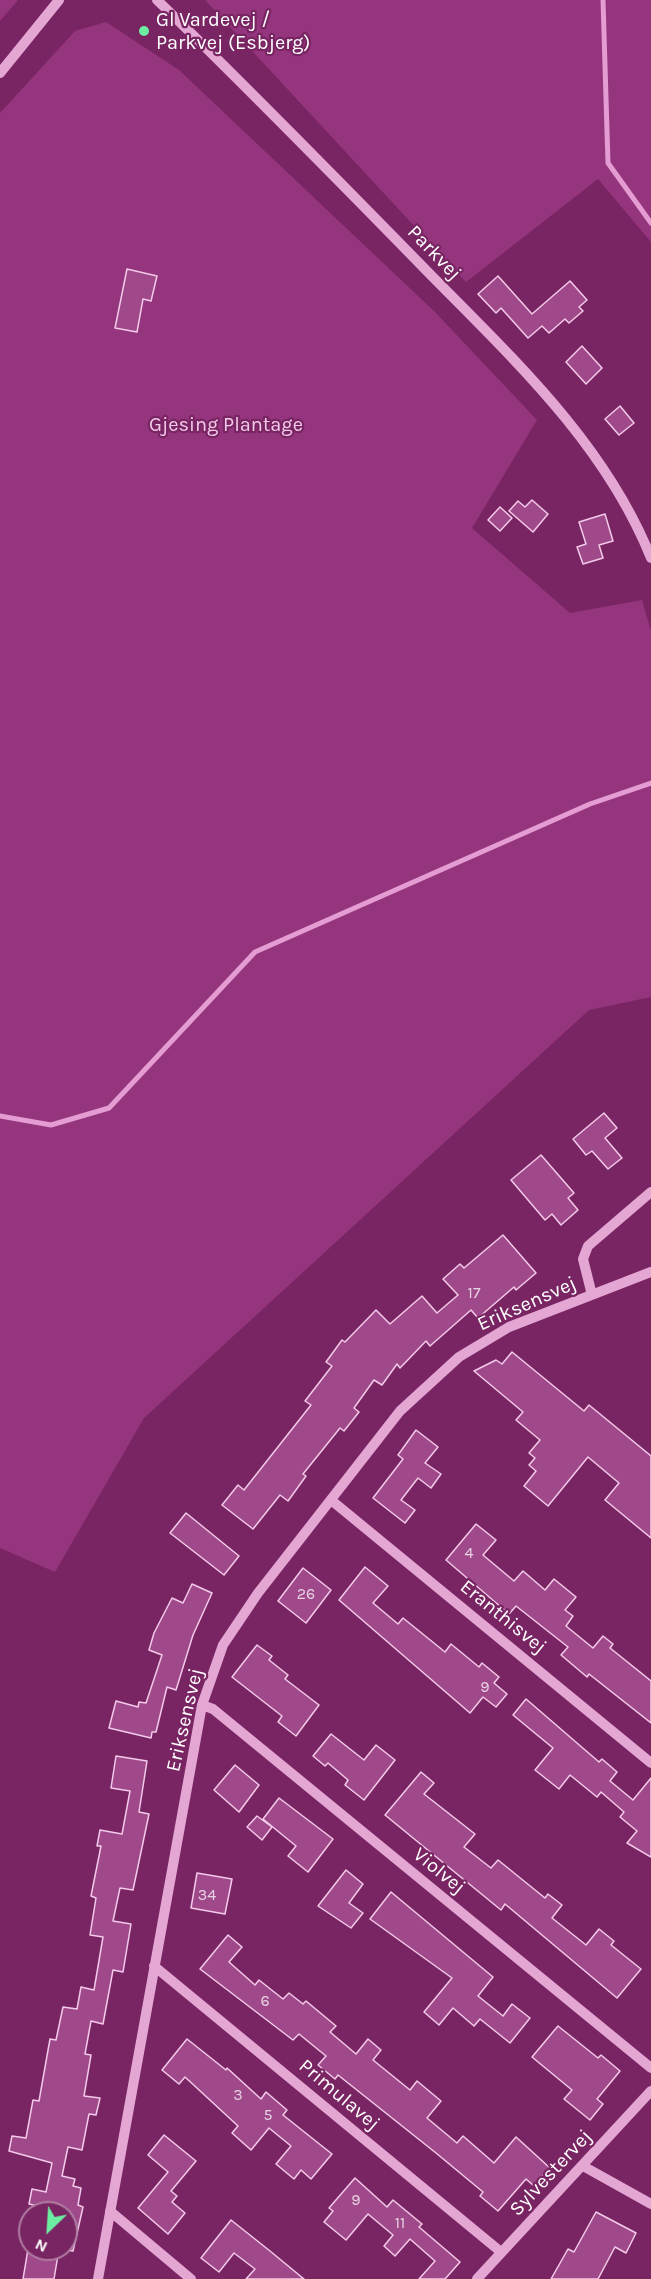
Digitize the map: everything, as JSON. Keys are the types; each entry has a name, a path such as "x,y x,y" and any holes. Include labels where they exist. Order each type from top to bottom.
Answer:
{"street":[{"path":"0,73 59,0"},
{"name":"Parkvej","path":"157,0 289,128 560,409 602,465 636,520 651,558"},
{"name":"Eriksensvej","path":"592,1295 583,1259 588,1246 651,1192"},
{"name":"Eriksensvej","path":"98,2279 202,1705 223,1646 258,1593 400,1411 459,1357 509,1327 651,1272"},
{"name":"Eranthisvej","path":"331,1500 651,1763"},
{"name":"Violvej","path":"202,1705 222,1717 651,2068"},
{"name":"Primulavej","path":"154,1966 501,2252"},
{"name":"Sylvestervej","path":"477,2279 651,2091"},
{"path":"583,2166 651,2204"},
{"path":"110,2211 191,2279"}],"green space":[{"path":"0,0 18,0 0,21"},
{"path":"205,0 651,0 651,242 598,179 466,282"},
{"name":"Gjesing Plantage","path":"106,22 179,70 435,312 537,420 472,528 570,613 642,600 651,631 651,997 589,1010 144,1418 55,1572 0,1548 0,113 75,31"}],"building":[{"path":"127,269 157,276 151,301 143,299 137,332 115,328"},
{"path":"498,276 532,314 570,281 587,300 579,307 583,311 569,323 565,319 549,333 542,326 528,338 501,308 496,313 478,294"},
{"path":"582,346 602,368 586,384 566,362"},
{"path":"620,406 634,423 619,435 605,419"},
{"path":"532,500 548,514 533,532 509,511 518,501 525,507"},
{"path":"500,507 512,518 500,531 488,520"},
{"path":"605,514 613,541 599,545 603,558 583,564 577,547 586,544 579,522"},
{"path":"604,1113 617,1128 605,1138 622,1158 608,1169 592,1151 586,1155 573,1139"},
{"path":"541,1155 574,1193 568,1198 578,1210 561,1225 552,1214 545,1220 511,1180"},
{"path":"503,1235 536,1273 516,1290 514,1287 478,1318 471,1310 430,1346 426,1341 400,1368 397,1364 382,1385 374,1380 354,1408 359,1412 344,1431 340,1428 303,1474 306,1476 288,1501 280,1495 253,1529 222,1505 238,1485 244,1490 311,1405 305,1401 332,1366 326,1362 342,1340 345,1342 376,1310 390,1324 422,1296 437,1313 458,1295 443,1279 460,1264 464,1268"},
{"path":"512,1352 584,1411 589,1405 651,1456 651,1538 605,1500 619,1483 588,1457 548,1506 524,1486 536,1471 529,1465 535,1458 529,1453 540,1440 516,1420 523,1412 474,1371 496,1360 502,1364"},
{"path":"416,1430 438,1447 425,1463 441,1474 431,1488 418,1478 401,1500 415,1510 405,1523 373,1498 403,1459 398,1455"},
{"path":"186,1513 239,1556 224,1575 170,1533"},
{"path":"476,1524 496,1540 483,1555 514,1581 523,1571 545,1590 554,1579 576,1597 565,1610 573,1616 566,1626 593,1648 603,1636 613,1644 610,1648 651,1681 651,1723 589,1674 587,1677 561,1655 568,1647 516,1606 509,1614 446,1560"},
{"path":"365,1567 388,1586 373,1603 398,1624 403,1618 445,1652 451,1644 479,1667 482,1663 499,1677 494,1683 507,1694 496,1707 483,1697 470,1713 339,1600"},
{"path":"303,1568 331,1590 306,1623 278,1601"},
{"path":"192,1584 212,1593 193,1635 176,1690 167,1687 156,1732 152,1732 151,1738 109,1728 116,1701 138,1707 139,1702 146,1703 162,1655 149,1650 154,1633 172,1598 183,1603"},
{"path":"257,1645 272,1656 269,1660 288,1675 285,1679 319,1705 296,1736 278,1722 282,1716 232,1677"},
{"path":"526,1699 599,1762 602,1759 617,1772 610,1781 633,1800 651,1778 651,1857 627,1843 637,1831 620,1817 624,1812 601,1792 597,1797 570,1775 559,1789 535,1770 553,1748 513,1715"},
{"path":"331,1734 364,1760 376,1745 395,1760 364,1800 345,1785 348,1780 328,1763 325,1766 313,1756"},
{"path":"116,1756 147,1761 139,1812 149,1814 133,1890 120,1888 113,1921 131,1924 123,1972 113,1970 103,2024 91,2021 85,2054 91,2055 84,2096 100,2098 96,2115 89,2114 82,2150 68,2147 62,2176 75,2179 73,2186 81,2188 78,2205 78,2201 30,2201 32,2189 46,2192 52,2163 9,2151 12,2136 26,2138 33,2100 39,2101 50,2039 56,2040 63,2007 77,2009 81,1987 94,1990 103,1937 90,1935 96,1898 91,1896 101,1846 97,1846 100,1830 122,1834 130,1791 111,1788"},
{"path":"235,1765 259,1785 239,1812 214,1790"},
{"path":"421,1772 434,1783 424,1794 475,1834 464,1847 491,1868 498,1860 545,1898 548,1894 562,1905 552,1918 586,1945 599,1929 614,1941 611,1945 641,1969 617,1998 505,1904 501,1910 385,1815"},
{"path":"279,1798 333,1839 308,1872 288,1856 296,1846 263,1819"},
{"path":"257,1816 272,1827 262,1840 247,1827"},
{"path":"346,1870 363,1884 349,1903 363,1913 351,1928 318,1906"},
{"path":"197,1873 232,1879 225,1914 191,1908"},
{"path":"391,1892 493,1977 478,1996 503,2016 512,2004 530,2018 510,2043 480,2019 474,2026 453,2008 439,2025 424,2012 452,1978 370,1919"},
{"path":"228,1935 242,1947 229,1962 255,1985 259,1980 283,1999 289,1993 303,2004 306,2001 336,2026 330,2032 356,2054 368,2039 381,2050 373,2060 410,2090 417,2081 441,2101 427,2118 457,2143 463,2136 494,2163 516,2137 550,2168 534,2186 526,2179 498,2211 480,2196 483,2192 436,2153 338,2075 335,2079 318,2065 326,2056 299,2034 293,2040 200,1969"},
{"path":"558,2026 598,2058 601,2055 620,2071 597,2099 603,2104 590,2120 564,2099 572,2090 532,2057"},
{"path":"187,2039 226,2070 227,2068 261,2099 266,2092 287,2110 283,2115 332,2154 311,2179 301,2170 294,2179 276,2164 291,2146 269,2128 251,2150 232,2133 238,2126 185,2077 179,2084 162,2070"},
{"path":"164,2135 196,2161 171,2191 177,2196 172,2202 185,2213 168,2234 138,2208 168,2172 148,2155"},
{"path":"355,2178 387,2207 393,2200 422,2224 419,2227 460,2262 445,2279 419,2279 435,2261 410,2239 395,2256 384,2246 393,2235 368,2214 346,2240 324,2222 333,2211 329,2208"},
{"path":"78,2205 83,2207 78,2229"},
{"path":"596,2212 636,2233 626,2253 615,2247 598,2279 551,2279 568,2249 574,2252"},
{"path":"231,2220 304,2279 246,2279 255,2269 234,2253 219,2272 201,2258"},
{"path":"26,2261 57,2261 54,2279 23,2279"}],"waterway":[{"path":"603,0 608,163 651,223"},
{"path":"0,1116 51,1125 109,1108 255,952 590,804 651,783"}],"place":[{"name":"Gl Vardevej / Parkvej (Esbjerg)","path":"144,31"}]}
